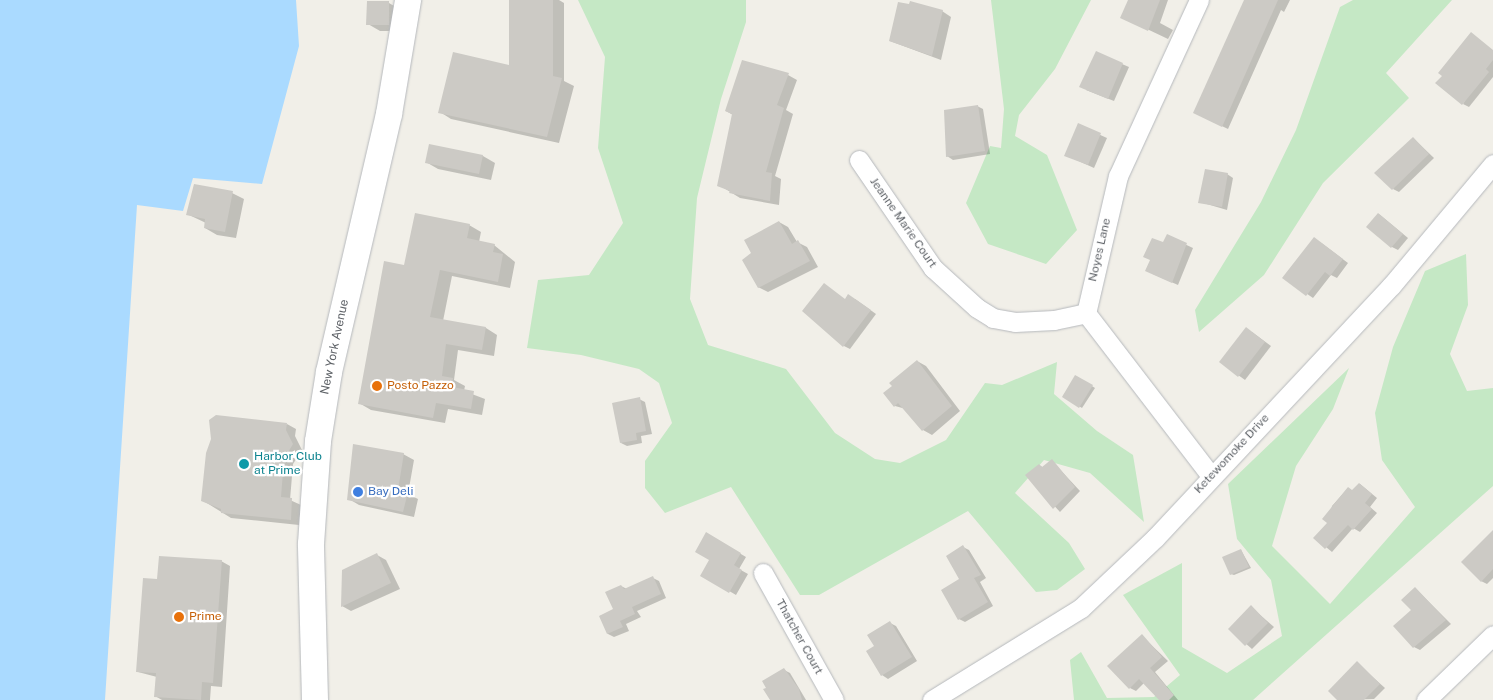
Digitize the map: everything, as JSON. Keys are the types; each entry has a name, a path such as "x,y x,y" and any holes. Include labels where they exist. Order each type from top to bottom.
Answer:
{"street":[{"name":"New York Avenue","path":"315,700 310,544 318,441 331,364 390,105 408,0"},
{"name":"Noyes Lane","path":"1086,313 1118,176 1199,0"},
{"name":"Jeanne Marie Court","path":"860,160 933,268 978,308 993,318 1015,322 1054,320 1086,313"},
{"name":"Ketewomoke Drive","path":"932,700 1081,608 1155,538 1211,476 1391,286 1493,164"},
{"path":"1086,313 1211,476"},
{"name":"Thatcher Court","path":"763,574 834,700"},
{"path":"1426,700 1493,635"}],"green space":[{"path":"578,0 746,0 746,22 721,99 697,198 690,299 708,345 786,369 835,433 875,459 900,463 946,440 985,383 1002,385 1057,362 1054,394 1097,431 1133,455 1144,522 1090,473 1044,460 1015,493 1069,543 1085,569 1057,590 1036,592 968,511 819,595 800,595 731,487 665,513 645,488 645,461 672,423 659,383 639,369 581,355 527,348 538,280 589,275 623,223 598,148 605,57"},
{"path":"991,0 1091,0 1055,69 1019,115 1015,136 1047,155 1077,230 1046,264 988,244 966,203 990,146 1001,148 1004,109"},
{"path":"1353,0 1452,0 1386,73 1409,98 1323,183 1264,275 1199,332 1195,310 1261,202 1296,130 1340,7"},
{"path":"1466,254 1468,305 1450,354 1467,391 1493,388 1493,486 1253,700 1074,700 1070,660 1081,652 1107,698 1154,697 1180,675 1123,595 1182,563 1182,647 1227,673 1282,636 1271,580 1237,539 1228,484 1349,368 1333,409 1296,466 1272,546 1330,604 1415,507 1382,460 1375,413 1393,347 1425,271"}],"water":[{"path":"0,0 296,0 299,46 262,184 193,178 183,211 137,205 105,700 0,700"}],"building":[{"path":"509,0 553,0 553,76 562,78 547,137 438,113 453,52 509,65"},
{"path":"1128,0 1160,0 1148,31 1120,18"},
{"path":"1244,0 1278,0 1222,127 1193,113"},
{"path":"367,1 389,1 389,25 366,25"},
{"path":"910,1 943,10 932,56 889,41 898,2 909,4"},
{"path":"1471,32 1493,50 1493,60 1486,69 1489,72 1462,105 1435,83 1442,76 1438,73"},
{"path":"1096,51 1123,63 1108,99 1079,87"},
{"path":"742,60 789,73 777,105 784,108 766,172 772,173 770,201 729,193 730,191 717,186 732,114 725,111"},
{"path":"978,105 985,151 946,157 944,110"},
{"path":"1078,123 1101,133 1088,165 1064,156"},
{"path":"1413,137 1429,154 1392,190 1374,173"},
{"path":"429,144 483,155 479,174 425,163"},
{"path":"1205,169 1228,173 1222,207 1198,203"},
{"path":"194,184 233,191 225,232 204,228 205,219 186,215"},
{"path":"415,213 470,224 467,238 495,244 493,252 503,254 498,282 440,270 430,317 486,327 482,350 446,344 442,376 453,378 452,387 474,391 471,409 436,403 433,418 358,404 384,261 404,265"},
{"path":"1378,213 1403,234 1391,248 1366,227"},
{"path":"779,221 792,244 798,240 810,261 758,288 742,260 751,253 744,240"},
{"path":"1167,234 1187,243 1172,283 1145,271 1150,260 1143,257 1152,238 1163,242"},
{"path":"1314,237 1343,259 1330,276 1325,272 1306,296 1282,278"},
{"path":"824,283 845,299 848,294 871,310 843,347 802,311"},
{"path":"1246,327 1265,342 1238,377 1219,362"},
{"path":"917,360 952,406 922,431 898,403 894,407 883,393 892,386 889,383"},
{"path":"1075,375 1093,385 1079,408 1062,397"},
{"path":"640,397 646,431 636,433 637,440 620,443 612,403"},
{"name":"Harbor Club at Prime","path":"216,415 287,423 286,430 293,444 284,459 281,497 292,498 291,520 221,513 221,509 201,501 206,453 211,439 209,420"},
{"path":"353,444 404,453 398,490 408,492 403,512 347,500"},
{"path":"1052,459 1075,487 1053,509 1025,475 1039,464 1042,467"},
{"path":"1359,483 1372,494 1365,503 1372,509 1353,530 1348,525 1325,549 1313,538 1327,523 1322,519 1348,487 1352,490"},
{"path":"1493,530 1493,569 1481,582 1461,562"},
{"path":"706,532 741,553 734,565 742,570 729,593 700,576 709,560 695,552"},
{"path":"963,545 981,575 974,578 988,602 958,620 941,590 959,579 946,556"},
{"path":"1241,549 1249,567 1230,575 1222,557"},
{"path":"377,553 391,583 341,607 342,570"},
{"name":"Prime","path":"159,556 222,560 213,683 202,682 201,700 154,697 156,673 136,672 143,578 157,579"},
{"path":"653,576 661,594 632,607 635,614 620,621 623,627 607,634 599,616 613,609 605,592 621,585 624,589"},
{"path":"1415,587 1446,620 1413,648 1393,626 1411,610 1401,600"},
{"path":"1251,605 1268,623 1245,646 1228,629"},
{"path":"890,621 912,657 881,676 866,651 874,646 867,635"},
{"path":"1142,634 1162,657 1150,668 1174,695 1169,700 1159,700 1139,679 1129,689 1107,666"},
{"path":"1357,661 1380,684 1364,700 1337,700 1328,691"},
{"path":"784,668 799,689 802,700 770,700 763,689 766,688 762,681"}],"place":[{"name":"Posto Pazzo","path":"377,386"},
{"name":"Harbor Club at Prime","path":"244,464"},
{"name":"Bay Deli","path":"358,492"},
{"name":"Prime","path":"179,617"}]}
